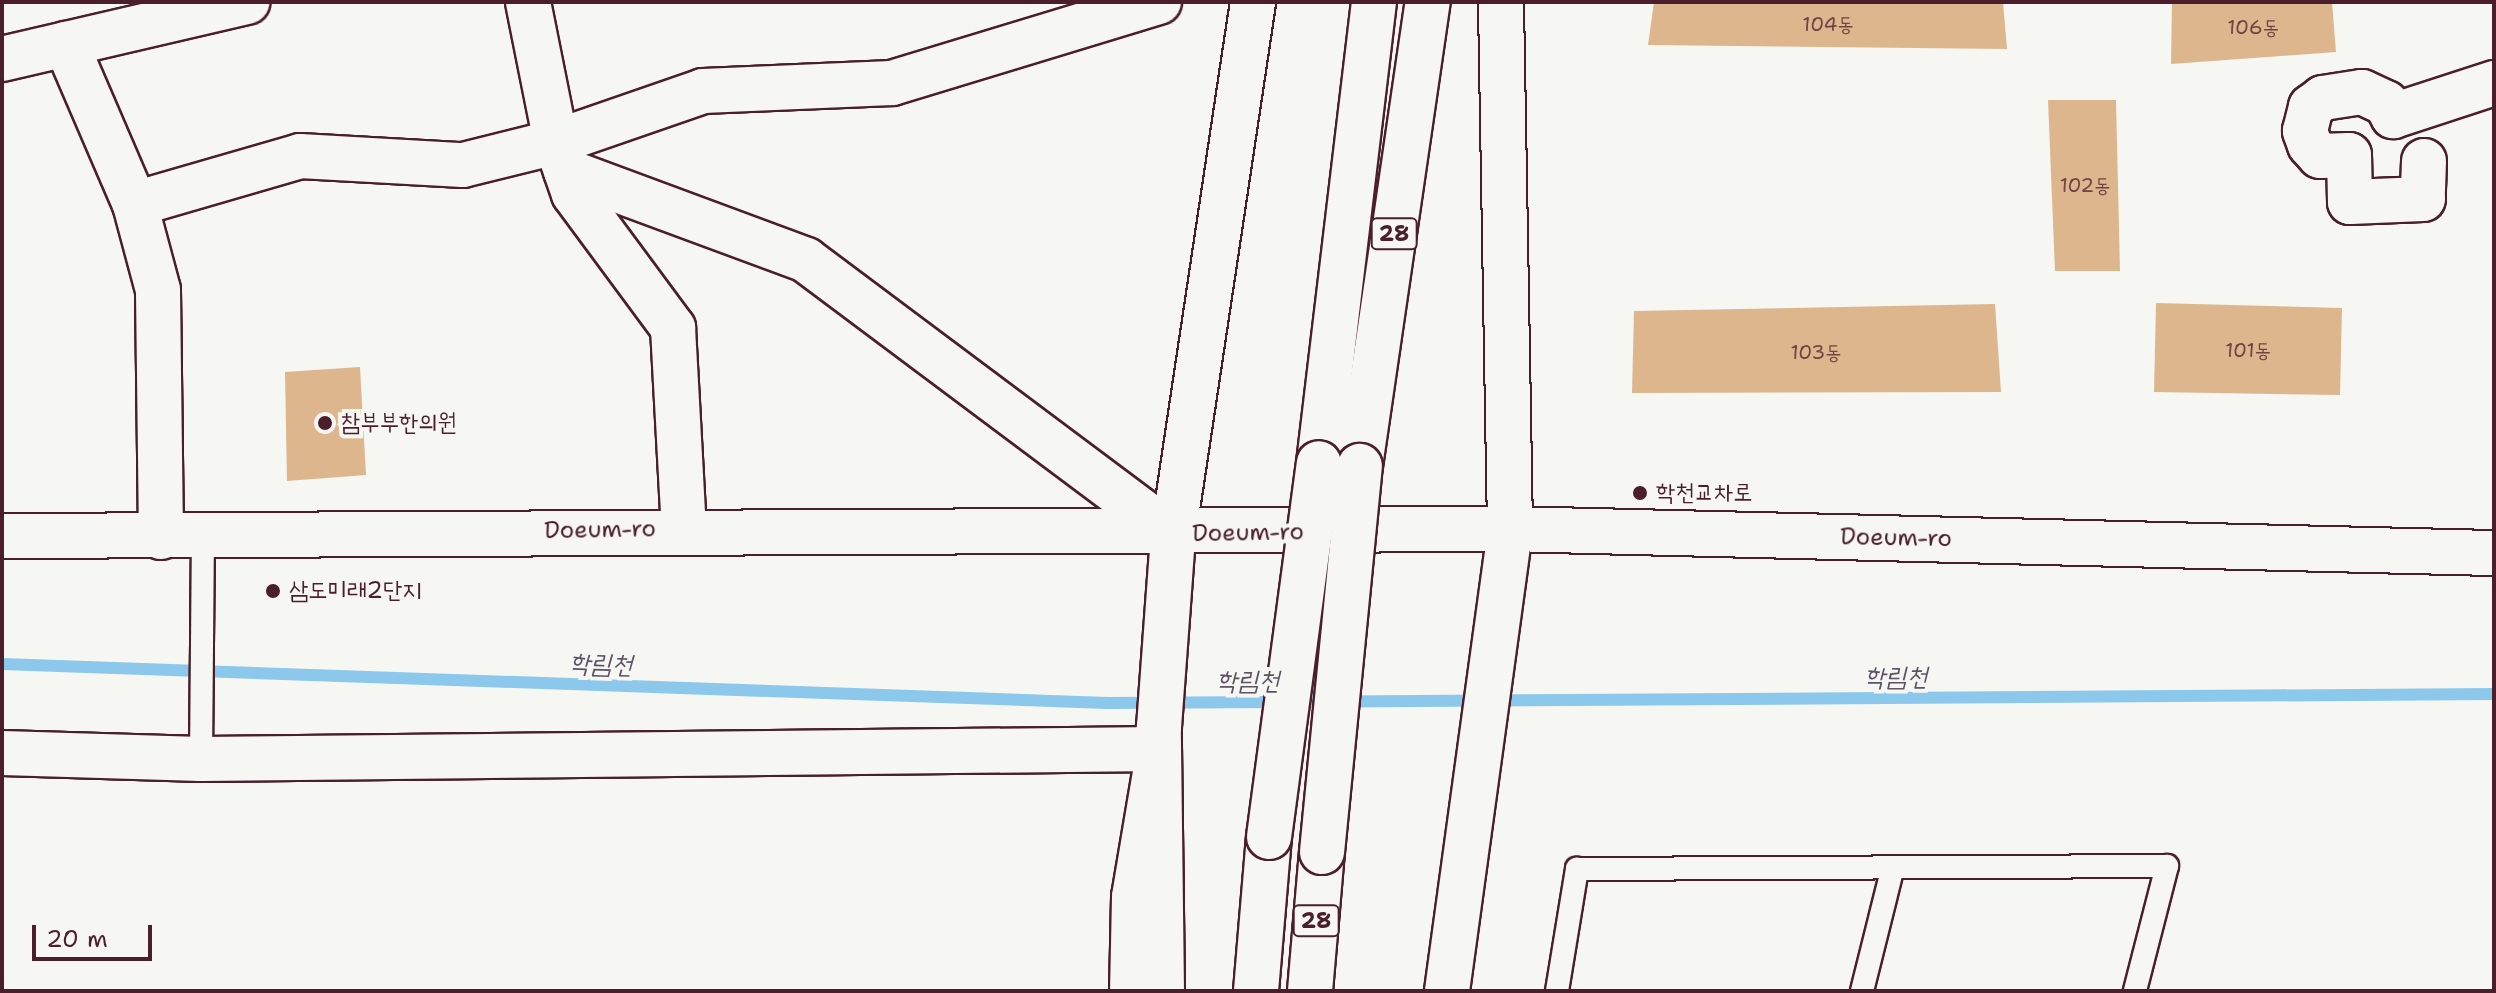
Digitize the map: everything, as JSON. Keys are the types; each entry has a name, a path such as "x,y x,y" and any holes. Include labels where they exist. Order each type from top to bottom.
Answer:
{"street":[{"path":"2,59 247,2"},
{"path":"528,2 561,156 574,194 673,328 684,528"},
{"path":"135,204 300,156 463,165 561,156 703,91 892,83 1159,2"},
{"path":"1162,991 1159,738 1173,535 1253,2"},
{"path":"1256,991 1269,837 1340,465 1374,2"},
{"name":"28","path":"1310,991 1322,852 1340,465 1428,2"},
{"path":"1447,991 1510,529 1501,2"},
{"path":"66,44 135,204 158,290 182,537"},
{"path":"2393,116 2494,83"},
{"path":"2362,92 2386,103 2393,116 2388,140 2349,155 2320,156 2310,145 2305,131 2311,107 2323,98 2362,92"},
{"path":"2349,155 2350,202 2423,199 2424,161"},
{"path":"561,156 806,260 1173,535"},
{"name":"Doeum-ro","path":"2,536 182,537 684,528 1173,535 1510,529 2494,553"},
{"path":"2,753 201,759 1159,738"},
{"path":"1132,991 1134,897 1159,738"}],"lane":[{"path":"182,537 202,589 201,759"},
{"path":"1557,991 1577,869 1892,871 2167,866 2135,991"},
{"path":"1862,991 1892,871"}],"building":[{"path":"1654,2 2003,2 2007,49 1648,45"},
{"path":"2172,2 2332,2 2336,52 2171,64"},
{"path":"2048,100 2116,100 2120,271 2055,271"},
{"path":"2156,303 2342,308 2340,395 2154,392"},
{"path":"1995,304 2001,392 1632,393 1634,311"},
{"name":"참부부한의원","path":"360,367 366,475 287,481 285,372"}],"waterway":[{"name":"학림천","path":"2,664 1107,703 2494,694"}],"place":[{"name":"참부부한의원","path":"325,423"},
{"name":"학천교차로","path":"1640,493"},
{"name":"삼도미래2단지","path":"273,591"}]}
